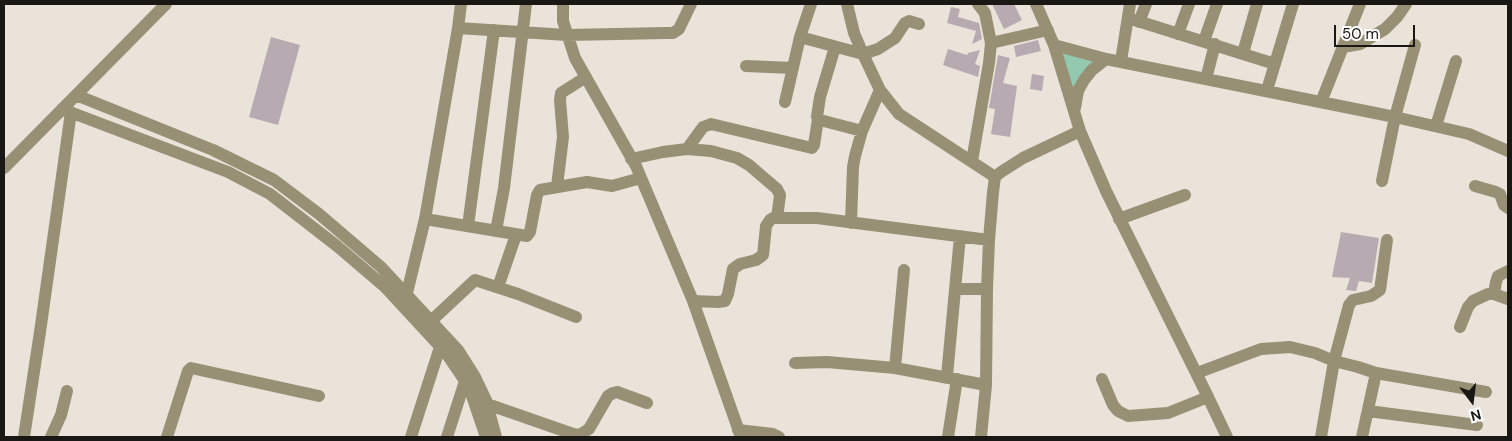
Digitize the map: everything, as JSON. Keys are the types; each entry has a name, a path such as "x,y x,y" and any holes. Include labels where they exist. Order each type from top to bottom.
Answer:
{"street":[{"path":"4,168 67,111 76,95 166,4"},
{"path":"404,308 425,219 461,4"},
{"path":"496,231 504,188 526,4"},
{"path":"563,4 563,22 575,58 641,178 693,302 739,434 773,434 779,437"},
{"path":"458,28 567,36 672,33 681,26 691,4"},
{"path":"785,102 800,37 811,4"},
{"path":"847,4 854,33 880,90 899,114 995,177"},
{"path":"972,161 990,63 991,43 985,13 978,4"},
{"path":"1036,4 1054,45 1080,131 1106,191 1227,437"},
{"path":"1130,4 1134,20"},
{"path":"1121,61 1134,20 1146,4"},
{"path":"1178,34 1189,4"},
{"path":"1206,79 1217,4"},
{"path":"1244,54 1258,4"},
{"path":"1267,90 1293,4"},
{"path":"1322,102 1360,4"},
{"path":"1343,47 1360,44 1385,29 1406,4"},
{"path":"1134,20 1275,64"},
{"path":"800,37 863,54 878,49 895,38 905,23 919,24"},
{"path":"468,226 494,30"},
{"path":"991,43 1048,30"},
{"path":"1054,45 1106,59 1267,90 1436,126 1470,134 1492,142 1508,151"},
{"path":"1382,181 1395,117 1415,45"},
{"path":"686,149 702,127 711,124 812,148 818,119 816,113 835,47"},
{"path":"1074,111 1078,91 1084,80 1092,70 1106,59"},
{"path":"1436,126 1456,61"},
{"path":"746,66 793,68"},
{"path":"557,186 563,138 560,96 563,90 586,77"},
{"path":"851,223 853,167 862,131 880,90"},
{"path":"76,95 213,150 271,179 333,226 381,267 458,350 475,376 487,404 496,437"},
{"path":"67,111 228,172 263,190 337,246 385,287 440,347 465,381 486,437"},
{"path":"24,437 40,332 67,111"},
{"path":"818,119 862,131"},
{"path":"981,437 986,385 989,240 995,177 1023,158 1080,131"},
{"path":"631,159 686,149 726,154 749,165 774,185 779,192 777,218"},
{"path":"425,219 525,236 529,234 539,191 557,186 587,182 612,186 641,178"},
{"path":"263,190 271,179"},
{"path":"1475,186 1500,194 1504,206 1508,208"},
{"path":"1119,219 1185,194"},
{"path":"693,302 718,302 724,300 728,294 733,268 756,260 763,255 766,226 770,220 777,218 817,218 989,240"},
{"path":"498,287 516,235"},
{"path":"948,437 955,289 960,236"},
{"path":"1321,437 1334,361 1349,305 1353,300 1371,296 1380,290 1387,240"},
{"path":"895,368 904,270"},
{"path":"1494,294 1498,276 1508,271"},
{"path":"431,321 475,280 576,317"},
{"path":"955,289 987,289"},
{"path":"1460,327 1473,300 1488,294 1508,299"},
{"path":"411,437 440,347"},
{"path":"1196,373 1261,349 1290,347 1376,373 1486,392"},
{"path":"795,363 827,362 895,368 986,385"},
{"path":"167,437 188,370 191,368 318,396"},
{"path":"1362,437 1376,373"},
{"path":"1102,379 1113,405 1118,411 1128,416 1168,413 1208,397"},
{"path":"447,437 465,381"},
{"path":"52,437 68,391"},
{"path":"487,404 568,435 585,432 608,396 613,393 617,392 647,403"},
{"path":"1368,411 1477,426"}],"green space":[{"path":"1055,49 1101,61 1075,96"}],"building":[{"path":"992,4 1014,4 1022,20 1004,29"},
{"path":"951,7 960,9 958,17 979,23 982,39 972,44 976,31 947,23"},
{"path":"271,37 300,45 278,125 249,117"},
{"path":"1038,40 1041,51 1016,57 1014,46"},
{"path":"948,49 967,55 968,53 980,50 975,64 980,66 978,77 943,65"},
{"path":"998,55 1010,58 1003,83 1017,86 1010,137 991,134 995,109 989,108"},
{"path":"1032,74 1044,76 1042,91 1030,89"},
{"path":"1341,232 1379,238 1372,283 1359,281 1356,291 1346,290 1350,278 1332,277"}]}
